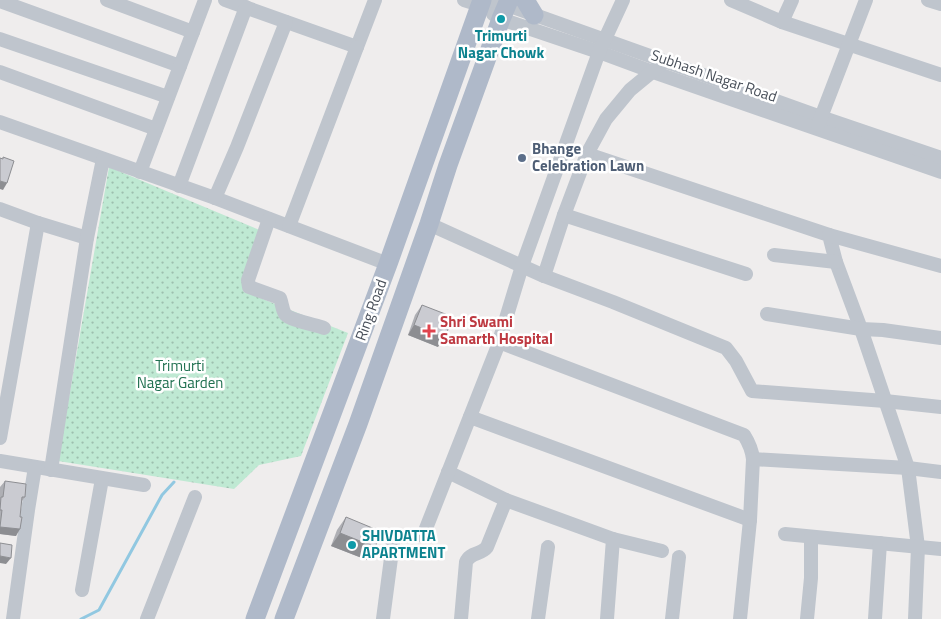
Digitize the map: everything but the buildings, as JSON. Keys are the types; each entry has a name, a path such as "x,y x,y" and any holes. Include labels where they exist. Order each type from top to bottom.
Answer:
{"main road":[{"name":"Ring Road","path":"255,619 437,130 476,2"},
{"path":"284,619 358,424 448,165 515,8"}],"street":[{"path":"106,0 193,32"},
{"path":"140,172 205,0"},
{"path":"226,0 357,46"},
{"path":"289,226 375,0"},
{"path":"534,271 602,47 622,0"},
{"path":"731,0 782,22 941,75"},
{"path":"782,22 792,0"},
{"path":"818,123 866,0"},
{"path":"0,1 180,66"},
{"path":"476,2 515,8 602,47 664,62 818,123 941,158"},
{"path":"179,186 246,7"},
{"name":"Subhash Nagar Road","path":"515,8 653,72 818,123 941,172"},
{"path":"215,198 237,148 286,22"},
{"path":"0,39 168,97"},
{"path":"423,536 499,342 564,215 588,154 606,119 630,90 664,62"},
{"path":"0,72 156,128"},
{"path":"0,122 215,198 388,264"},
{"path":"588,154 829,235 941,266"},
{"path":"51,470 88,238 103,159"},
{"path":"0,208 38,223 88,238"},
{"path":"564,215 746,274"},
{"path":"269,219 248,280 250,287 280,298 285,313 290,317 324,328"},
{"path":"0,438 38,223"},
{"path":"429,224 534,271 726,348 736,361 752,392 941,406"},
{"path":"829,235 836,262 908,468 918,547 915,619"},
{"path":"774,255 836,262"},
{"path":"767,314 861,329 941,338"},
{"path":"499,342 744,435 749,442 753,459 750,520 740,619"},
{"path":"470,418 750,520"},
{"path":"753,459 908,468 941,472"},
{"path":"0,461 144,485"},
{"path":"13,619 35,467"},
{"path":"448,472 506,500 613,539 662,551"},
{"path":"82,590 102,479"},
{"path":"147,619 195,497"},
{"path":"460,619 466,562 471,555 482,552 487,547 506,500"},
{"path":"785,534 941,548"},
{"path":"807,619 811,578 811,537"},
{"path":"607,619 613,539"},
{"path":"383,619 392,543"},
{"path":"875,619 880,543"},
{"path":"538,619 548,547"},
{"path":"672,619 679,557"}],"green space":[{"name":"Trimurti Nagar Garden","path":"109,167 262,231 243,291 348,333 301,456 259,465 234,489 58,461"}],"waterway":[{"path":"81,619 99,610 162,495 174,482"}],"place":[{"name":"Trimurti Nagar Chowk","path":"501,19"},
{"name":"Bhange Celebration Lawn","path":"522,158"},
{"name":"Shri Swami Samarth Hospital","path":"429,331"},
{"name":"SHIVDATTA APARTMENT","path":"352,545"}]}
